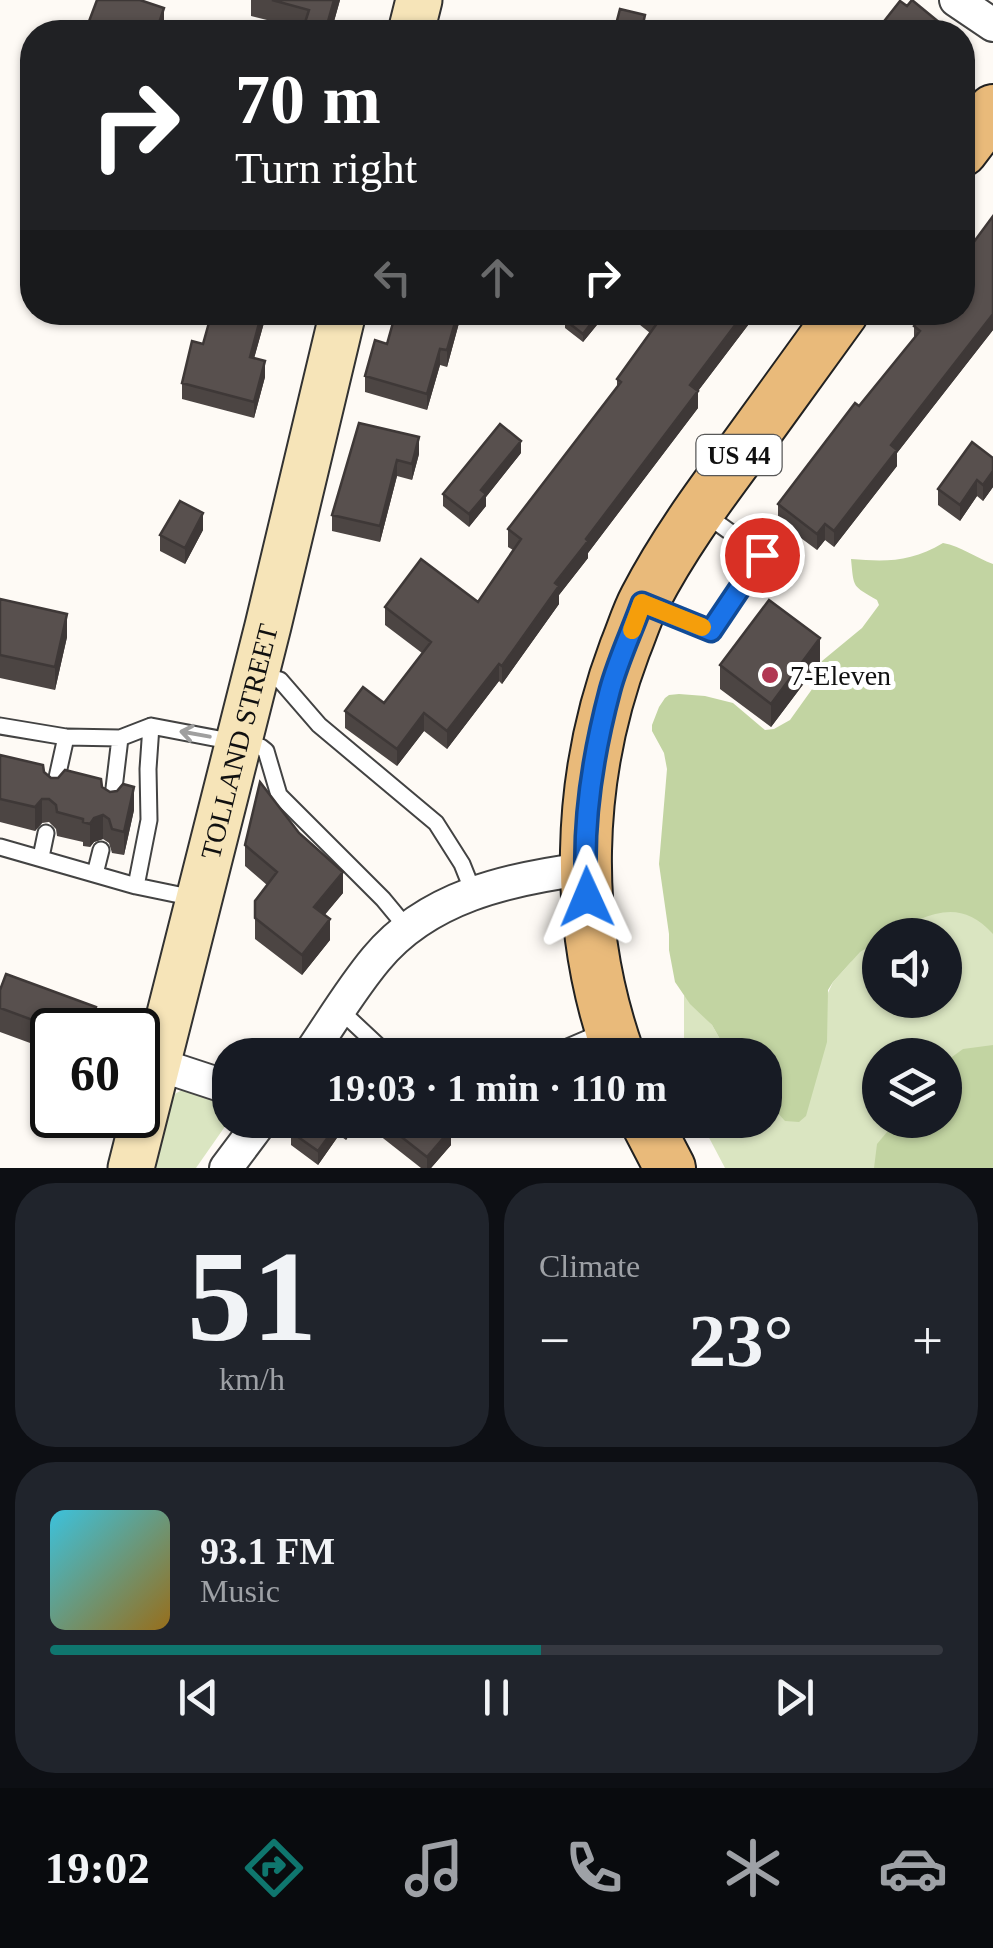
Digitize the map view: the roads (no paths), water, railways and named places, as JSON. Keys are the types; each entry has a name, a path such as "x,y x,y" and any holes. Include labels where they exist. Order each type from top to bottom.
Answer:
{"main road":[{"path":"975,134 993,110"},
{"name":"TOLLAND STREET","path":"160,1052 340,325"},
{"name":"US 44","path":"613,1038 594,966 584,869 589,783 610,687 642,603 668,556 834,325"},
{"name":"TOLLAND STREET","path":"131,1168 138,1138"},
{"path":"655,1138 670,1168"}],"street":[{"path":"956,0 993,25"},
{"path":"321,1038 376,958 407,928 435,909 529,877 584,869"},
{"path":"160,1065 212,1082"},
{"path":"226,1168 248,1138"}],"lane":[{"path":"642,603 711,631 762,555 699,510"},
{"path":"256,674 280,680 319,725 436,823 462,864 474,894"},
{"path":"0,726 66,737 120,738 151,726 261,747 266,751 280,795 407,928"},
{"path":"136,886 150,820 151,726"},
{"path":"54,792 66,737"},
{"path":"112,805 120,738"},
{"path":"40,858 46,833"},
{"path":"0,847 136,886 199,899"},
{"path":"95,874 102,850"},
{"path":"340,1010 370,1038"}],"place":[{"name":"7-Eleven","path":"770,675"}]}
